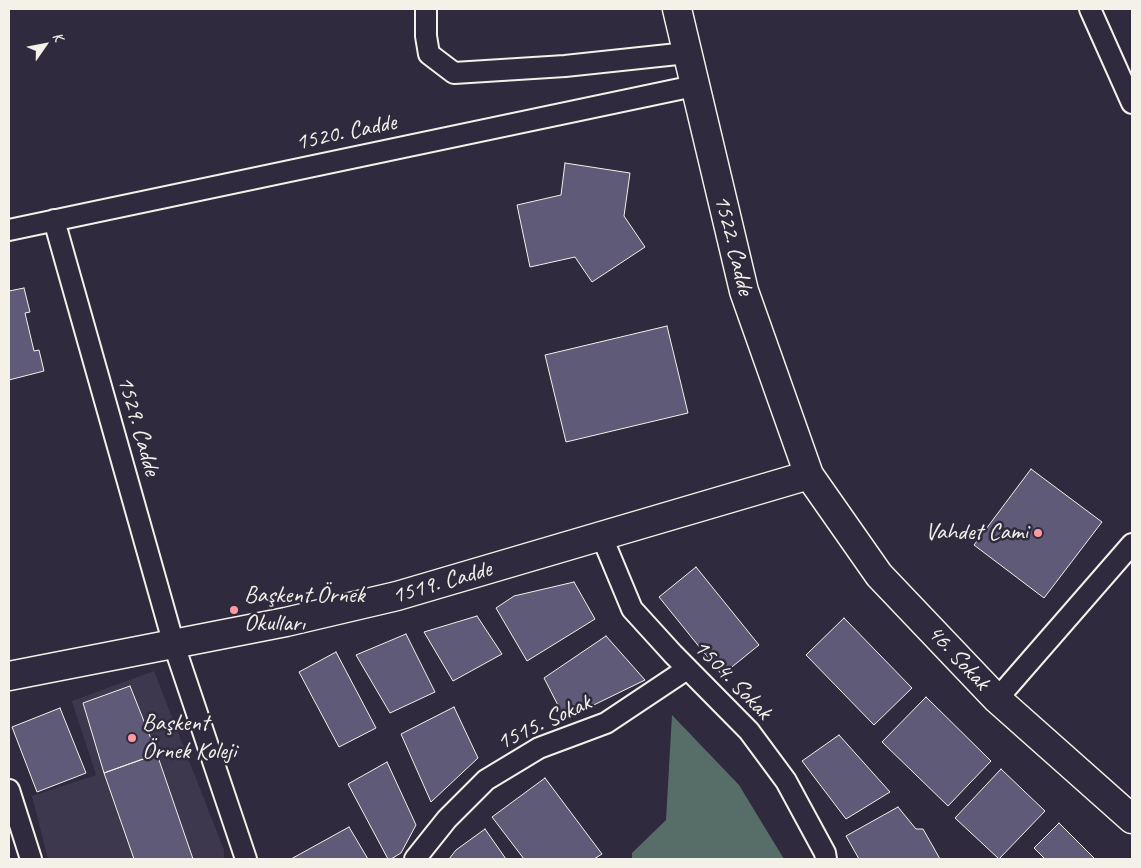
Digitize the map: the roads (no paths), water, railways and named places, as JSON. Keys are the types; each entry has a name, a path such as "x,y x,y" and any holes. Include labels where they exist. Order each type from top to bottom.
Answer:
{"street":[{"path":"426,9 426,36 429,54 454,73 565,66 687,53"},
{"name":"1522. Cadde","path":"677,9 744,291 809,475"},
{"path":"1090,9 1132,102"},
{"name":"1520. Cadde","path":"9,230 694,86"},
{"name":"1529. Cadde","path":"54,220 174,644 246,859"},
{"name":"1519. Cadde","path":"9,676 286,622 397,596 809,475"},
{"name":"46. Sokak","path":"809,475 879,575 997,699 1132,819"},
{"name":"1504. Sokak","path":"602,537 632,609 687,669 749,730 786,781 825,853 826,859"},
{"path":"997,699 1132,544"},
{"name":"1515. Sokak","path":"415,859 447,819 486,780 539,748 606,723 687,669"},
{"path":"9,790 31,859"}],"place":[{"name":"Vahdet Cami","path":"1038,533"},
{"name":"Başkent Örnek Okulları","path":"234,610"},
{"name":"Başkent Örnek Koleji","path":"132,738"}]}
